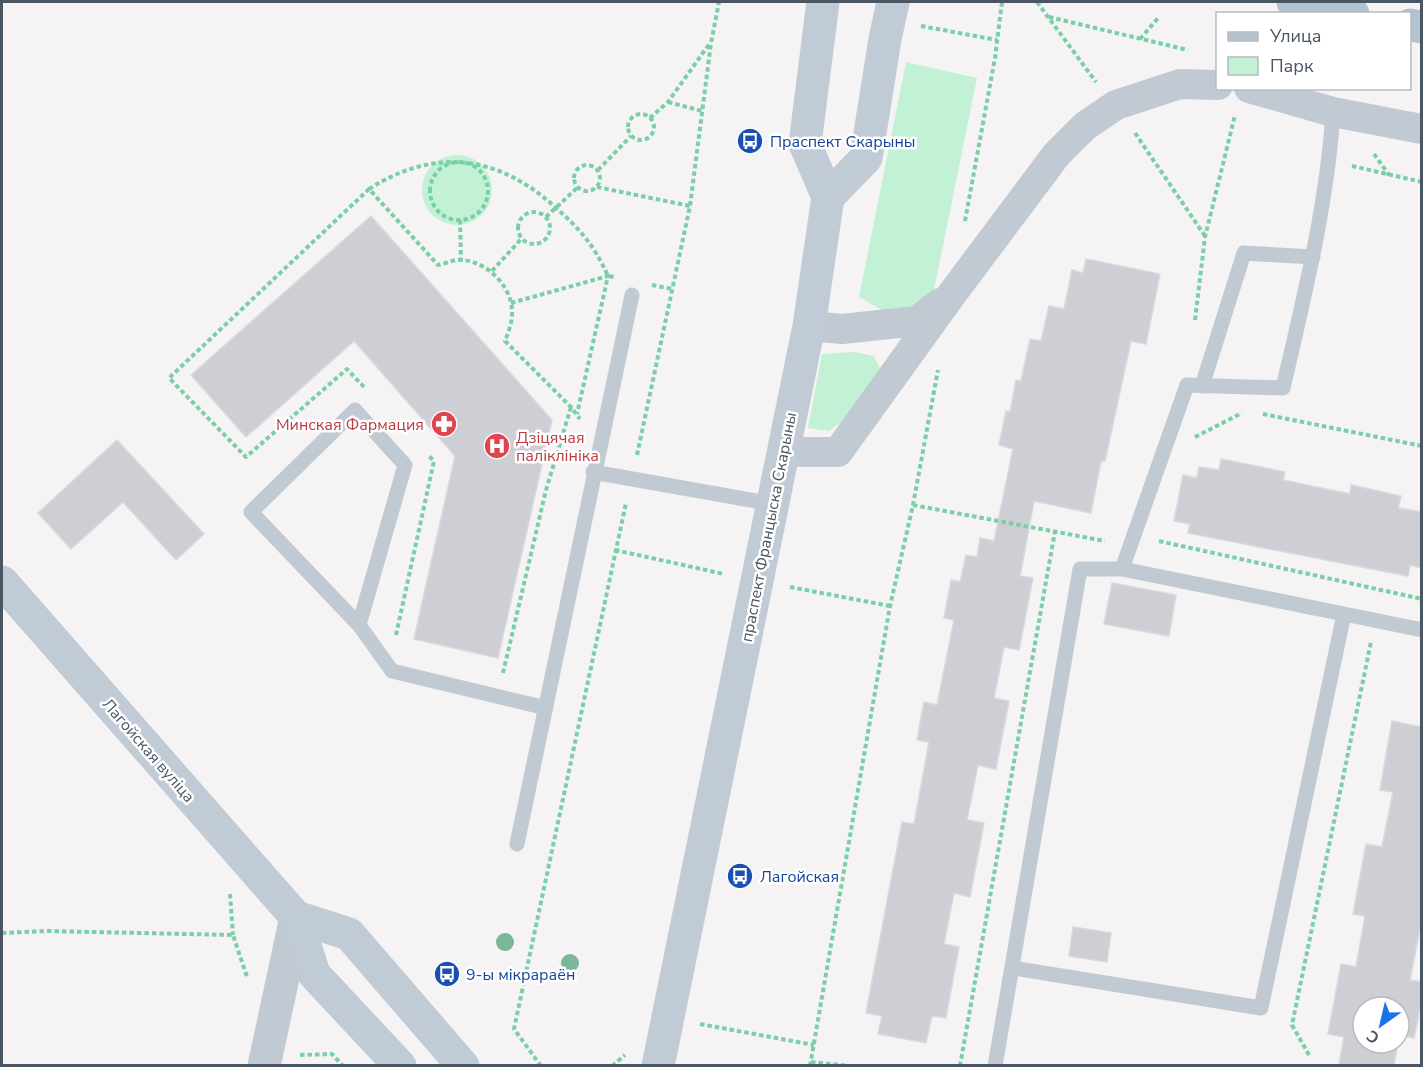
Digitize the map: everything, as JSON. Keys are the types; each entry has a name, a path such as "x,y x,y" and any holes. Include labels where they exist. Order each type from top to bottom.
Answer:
{"main road":[{"path":"823,2 805,144 828,197 866,158 892,2"},
{"path":"1293,2 1343,12"},
{"name":"праспект Францыска Скарыны","path":"658,1065 809,326 828,197"},
{"name":"Лагойская вуліца","path":"2,582 296,917 314,974 400,1065"},
{"path":"296,917 349,934 463,1065"}],"street":[{"path":"784,452 838,452 1056,155 1085,126 1116,105 1169,87 1180,84 1216,85"},
{"path":"1242,100 1333,112 1422,129"},
{"path":"809,326 842,329 918,321 952,294"},
{"path":"265,1061 296,917"}],"lane":[{"path":"1122,569 1187,385 1283,388 1313,257 1330,161 1333,112"},
{"path":"1202,386 1244,253 1313,257"},
{"path":"517,844 593,472 632,296"},
{"path":"360,625 405,465 355,410 251,512 360,625 392,671 546,708"},
{"path":"593,472 773,504"},
{"path":"995,1065 1080,569 1122,569 1422,630"},
{"path":"1013,968 1261,1008 1344,614"}],"path":[{"path":"541,1065 514,1029 690,206 718,2"},
{"path":"963,232 995,58 1002,2"},
{"path":"1049,17 1195,52"},
{"path":"1140,39 1159,17"},
{"path":"650,118 668,102 711,43"},
{"path":"1194,330 1205,237 1242,100"},
{"path":"668,102 702,111"},
{"path":"643,114 650,118 654,126 649,138 640,140 631,136 627,126 631,118 643,114"},
{"path":"598,170 631,136"},
{"path":"1330,161 1422,182"},
{"path":"458,162 476,167 487,181 489,190 484,208 477,214 460,220 441,214 435,206 430,187 440,169 458,162"},
{"path":"369,189 385,179 417,167 469,162 507,173 538,191 585,235 608,276 576,414"},
{"path":"578,187 574,176 578,168 590,165 598,170 600,178 597,187"},
{"path":"578,187 589,191 597,187 690,206"},
{"path":"546,217 578,187"},
{"path":"536,212 546,217 550,232 543,241 533,244 522,238 518,227 522,217 536,212"},
{"path":"460,220 461,261"},
{"path":"522,238 492,271 508,294 511,303 510,327 505,341 576,414 599,447 637,453"},
{"path":"511,303 608,276 618,278"},
{"path":"651,284 672,289"},
{"path":"849,1065 811,1064 890,606 913,505 939,364"},
{"path":"1192,438 1245,411"},
{"path":"1257,413 1422,446"},
{"path":"913,505 1112,543"},
{"path":"1161,530 1158,540 1422,599"},
{"path":"960,1065 1055,531"},
{"path":"1309,1055 1293,1024 1371,642"},
{"path":"2,933 47,931 233,935 251,988"},
{"path":"669,1018 814,1045"},
{"path":"612,1065 628,1052"},
{"path":"265,1061 332,1054 343,1065"}],"green space":[{"path":"906,62 977,78 934,290 920,306 885,312 859,297"},
{"path":"464,155 477,161 486,170 490,176 492,190 490,204 482,215 471,223 450,225 432,215 424,204 422,183 432,165 443,157"},
{"path":"854,352 874,356 881,371 844,420 829,431 808,428 822,354"}],"building":[{"name":"Дзіцячая паліклініка","path":"371,216 552,420 498,658 414,639 455,456 354,341 246,437 191,375"},
{"path":"1086,259 1160,274 1146,344 1131,341 1105,461 1101,461 1091,513 1034,501 1020,576 1033,578 1019,650 1004,647 994,698 1009,701 996,769 978,765 967,820 984,823 970,897 954,893 944,944 959,947 946,1018 932,1016 926,1043 878,1034 882,1016 866,1013 902,822 914,824 929,742 917,740 924,702 937,705 954,620 944,618 951,580 960,582 966,555 977,557 980,538 994,541 1013,449 999,445 1006,411 1010,412 1016,380 1021,381 1030,339 1041,341 1049,306 1064,309 1072,270 1083,273"},
{"path":"117,440 204,534 176,560 123,502 71,549 38,513"},
{"path":"1221,459 1285,472 1283,480 1350,494 1351,485 1401,496 1398,508 1422,512 1422,568 1410,565 1408,576 1188,533 1190,524 1174,521 1183,475 1197,478 1199,467 1219,470"},
{"path":"1112,583 1176,595 1169,636 1104,624"},
{"path":"1392,721 1422,727 1422,918 1410,980 1422,982 1422,998 1414,1038 1411,1037 1411,995 1351,995 1351,1055 1396,1055 1394,1065 1339,1065 1344,1037 1328,1034 1341,964 1356,967 1365,916 1353,914 1366,844 1382,847 1393,792 1380,790"},
{"path":"1073,927 1111,933 1107,962 1069,956"}],"place":[{"name":"Праспект Скарыны","path":"750,141"},
{"name":"Минская Фармация","path":"444,424"},
{"name":"Дзіцячая паліклініка","path":"497,446"},
{"name":"Лагойская","path":"740,876"},
{"name":"9-ы мікрараён","path":"447,974"}]}
